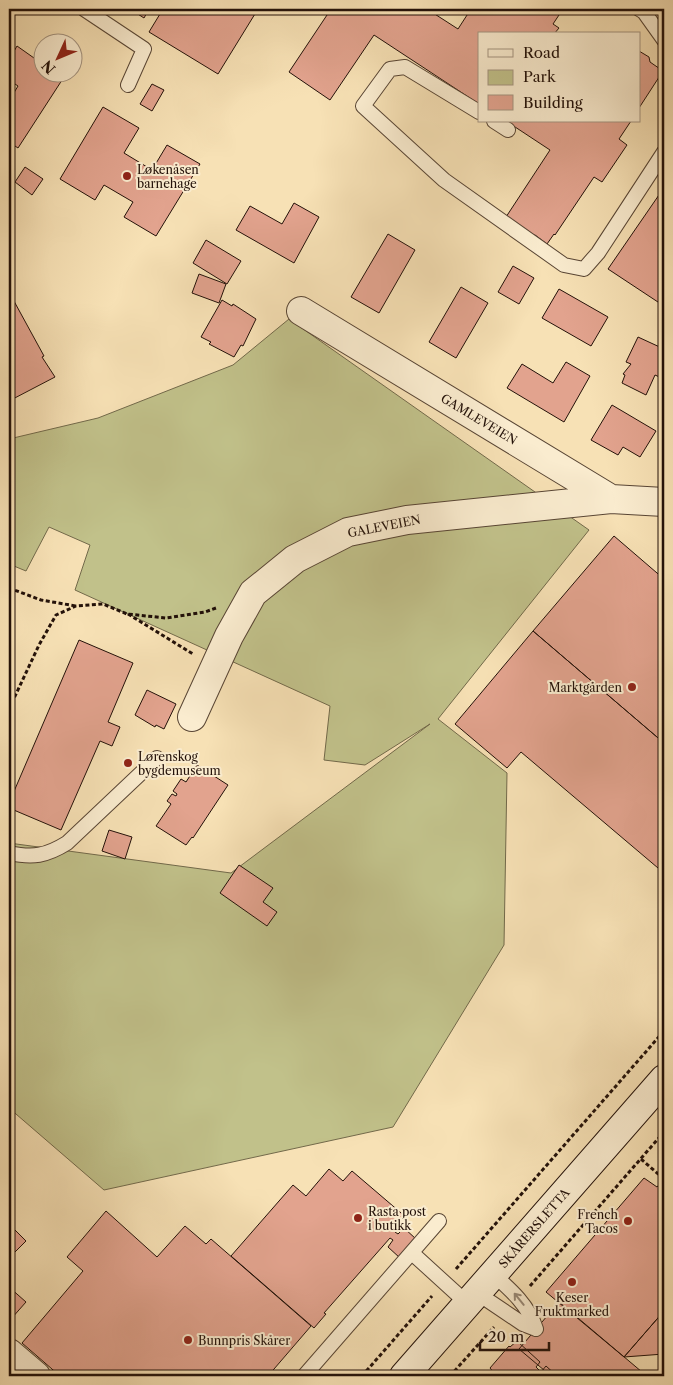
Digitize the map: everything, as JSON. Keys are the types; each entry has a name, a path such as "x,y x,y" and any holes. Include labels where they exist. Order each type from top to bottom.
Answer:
{"street":[{"name":"GAMLEVEIEN","path":"301,311 611,499 664,502"},
{"name":"GALEVEIEN","path":"192,717 229,636 253,593 295,559 348,532 408,520 611,499"},
{"name":"SKÅRERSLETTA","path":"404,1376 664,1079"},
{"path":"9,1353 36,1376"}],"lane":[{"path":"84,9 144,49 128,85"},
{"path":"639,9 644,12 664,40"},
{"path":"478,111 405,66 390,69 363,106 444,180 564,265 584,269 598,253 664,152"},
{"path":"496,122 508,130"},
{"path":"9,853 34,857 57,849 66,843 156,758"},
{"path":"304,1376 439,1222"},
{"path":"412,1253 444,1282 480,1290"}],"path":[{"path":"9,588 41,600 76,606 103,604 127,614 216,666"},
{"path":"127,614 166,618 205,612 253,593"},
{"path":"9,709 39,645 56,615 76,606"},
{"path":"362,1376 664,1030"},
{"path":"524,1292 664,1132"},
{"path":"641,1159 664,1179"},
{"path":"450,1376 497,1324"}],"green space":[{"path":"289,319 589,530 438,719 507,773 504,945 393,1127 104,1190 9,1108 9,843 231,873 430,724 365,765 324,760 330,706 75,590 90,545 49,527 26,571 9,564 9,439 98,418 233,365"}],"building":[{"path":"130,9 149,9 144,18"},
{"path":"163,9 258,9 218,74 149,32"},
{"path":"331,9 427,9 458,29 469,12 464,9 563,9 553,24 559,28 556,32 478,32 478,103 374,35 330,100 289,72"},
{"path":"17,46 32,57 32,82 61,82 18,148 9,142 9,101 18,86 9,80 9,60"},
{"path":"640,52 649,57 650,62 663,71 640,106"},
{"path":"152,84 164,90 152,111 140,104"},
{"path":"103,107 139,128 124,153 152,170 167,145 200,164 156,236 124,217 133,202 104,185 95,200 60,179"},
{"path":"508,122 630,122 619,139 627,145 602,182 594,177 547,244 535,235 529,237 506,217 550,150"},
{"path":"25,167 43,179 32,195 15,182"},
{"path":"661,192 664,194 664,306 608,269"},
{"path":"294,203 319,217 294,263 236,230 250,206 282,224"},
{"path":"388,234 415,250 379,313 351,297"},
{"path":"206,240 241,261 227,284 193,263"},
{"path":"513,266 534,278 519,304 498,292"},
{"path":"199,274 226,284 219,303 192,293"},
{"path":"461,287 488,303 456,358 429,342"},
{"path":"559,289 608,317 591,346 542,318"},
{"path":"9,292 44,356 42,357 55,377 9,401"},
{"path":"222,300 232,306 233,304 256,319 243,346 241,345 234,357 209,344 211,342 201,337"},
{"path":"638,337 664,349 664,379 655,375 646,395 622,383 625,375 623,374 631,364 626,362"},
{"path":"566,362 590,376 564,422 507,388 522,364 553,383"},
{"path":"612,405 656,431 640,457 623,447 618,455 591,440"},
{"name":"Marktgården","path":"614,536 664,579 664,743 533,631"},
{"path":"533,631 664,743 664,860 658,868 521,752 507,768 455,724"},
{"path":"79,640 133,663 108,722 120,727 112,746 100,741 61,830 9,808 9,803"},
{"path":"147,690 176,704 164,729 156,725 155,727 135,715"},
{"path":"197,765 228,785 193,838 186,845 156,826 171,804 167,801 172,794 176,796 177,794 173,791 181,779 186,782"},
{"path":"109,830 132,837 125,859 102,851"},
{"path":"239,865 273,888 263,902 277,912 267,926 220,893"},
{"path":"329,1169 343,1181 352,1171 407,1218 395,1232 398,1234 404,1228 416,1239 400,1258 388,1247 393,1240 390,1238 324,1313 326,1314 314,1328 231,1256 293,1185 306,1196"},
{"path":"644,1178 657,1187 664,1179 664,1311 624,1357 546,1292"},
{"path":"106,1211 157,1257 185,1226 206,1244 211,1239 311,1326 268,1376 60,1376 22,1343 83,1271 67,1257"},
{"path":"9,1224 26,1241 9,1258"},
{"path":"9,1287 26,1302 11,1319 9,1317"},
{"path":"559,1302 642,1372 639,1376 551,1376 519,1349"},
{"path":"664,1311 664,1354 624,1357"},
{"path":"517,1341 540,1362 536,1367 541,1372 546,1366 557,1376 491,1376 494,1373 490,1368 509,1346"}],"place":[{"name":"Løkenåsen barnehage","path":"127,176"},
{"name":"Marktgården","path":"632,687"},
{"name":"Lørenskog bygdemuseum","path":"128,763"},
{"name":"Rasta post i butikk","path":"358,1218"},
{"name":"French Tacos","path":"628,1221"},
{"name":"Keser Fruktmarked","path":"572,1282"},
{"name":"Bunnpris Skårer","path":"188,1340"}]}
